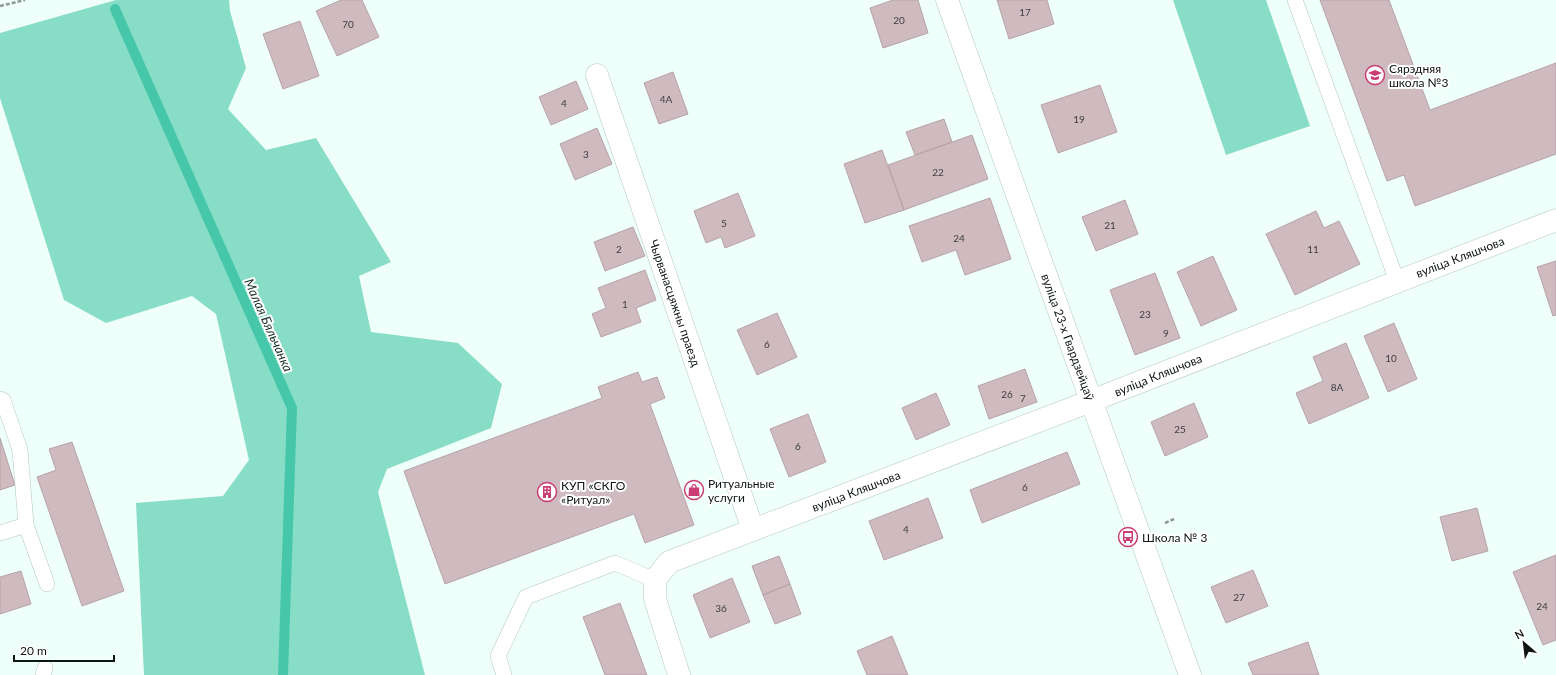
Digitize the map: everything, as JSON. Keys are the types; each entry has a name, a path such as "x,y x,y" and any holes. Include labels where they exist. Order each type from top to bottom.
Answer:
{"street":[{"name":"вуліца 23-х Гвардзейцаў","path":"947,0 1190,675"},
{"name":"Чырванасцяжны праезд","path":"597,75 753,530"},
{"name":"вуліца Кляшчова","path":"655,580 669,562 1091,401 1556,220"},
{"path":"655,580 655,599 679,675"}],"lane":[{"path":"1295,0 1397,281"},
{"path":"0,399 3,400 20,450 26,525 47,584"},
{"path":"0,533 26,525"},
{"path":"504,675 498,656 526,597 614,563 655,580"}],"path":[{"path":"0,6 25,0"}],"green space":[{"path":"116,0 229,0 230,11 246,68 228,109 266,150 316,138 391,262 359,276 371,332 458,343 502,384 491,428 387,469 378,492 425,675 144,675 136,503 223,496 249,460 216,314 192,296 106,323 64,300 0,98 0,33"},
{"path":"1173,0 1266,0 1310,126 1226,155"}],"building":[{"path":"341,0 362,0 379,37 337,56 316,11"},
{"path":"893,0 918,0 928,33 883,48 870,8"},
{"path":"997,0 1047,0 1054,24 1009,39"},
{"path":"1320,0 1389,0 1430,110 1556,63 1556,154 1415,206 1404,175 1387,181"},
{"path":"300,21 319,76 283,89 263,34"},
{"path":"673,72 688,114 659,124 644,83"},
{"path":"576,81 588,109 551,125 539,97"},
{"path":"1100,85 1117,132 1058,153 1041,105"},
{"path":"944,119 952,142 915,155 906,132"},
{"path":"597,128 612,164 575,180 560,144"},
{"path":"972,135 988,179 904,210 888,165"},
{"path":"882,150 904,210 865,223 844,164"},
{"path":"738,193 755,236 725,248 721,237 706,243 694,211"},
{"path":"990,198 1011,259 965,275 956,250 922,262 909,226"},
{"path":"1125,200 1138,234 1096,251 1082,217"},
{"path":"1316,211 1324,228 1339,221 1360,264 1295,295 1266,234"},
{"path":"633,227 645,256 605,271 594,242"},
{"path":"1213,256 1237,310 1201,326 1177,272"},
{"path":"1556,261 1556,315 1553,316 1537,267"},
{"path":"645,270 656,300 636,308 641,322 601,337 592,314 606,308 598,288"},
{"path":"1155,273 1180,338 1135,355 1110,290"},
{"path":"777,313 797,357 757,375 737,330"},
{"path":"1394,323 1417,379 1388,392 1364,336"},
{"path":"1346,343 1369,398 1309,424 1296,393 1323,381 1313,357"},
{"path":"1025,369 1037,402 989,419 978,386"},
{"name":"КУП «СКГО «Ритуал»","path":"638,372 642,382 657,377 665,398 650,404 694,525 645,543 634,514 445,584 404,471 602,398 598,387"},
{"path":"936,393 950,425 916,440 902,408"},
{"path":"1194,403 1208,437 1165,456 1151,422"},
{"path":"808,414 826,462 789,477 770,429"},
{"path":"0,438 15,485 0,490"},
{"path":"72,442 124,591 82,606 37,477 56,470 49,449"},
{"path":"1067,452 1080,484 982,523 970,490"},
{"path":"928,498 943,538 884,560 869,521"},
{"path":"1477,508 1488,551 1452,561 1440,517"},
{"path":"1556,555 1556,640 1543,645 1513,572"},
{"path":"779,556 790,584 763,595 752,566"},
{"path":"1253,570 1268,606 1226,623 1211,587"},
{"path":"21,571 31,604 0,614 0,577"},
{"path":"732,578 750,622 710,638 693,595"},
{"path":"790,584 801,614 775,624 763,595"},
{"path":"620,603 647,675 605,675 583,617"},
{"path":"892,636 908,675 867,675 857,651"},
{"path":"1308,642 1319,675 1253,675 1248,663"}],"waterway":[{"name":"Малая Бяльчанка","path":"115,9 292,408 283,675"}],"place":[{"name":"Сярэдняя школа №3","path":"1375,75"},
{"name":"Ритуальные услуги","path":"694,490"},
{"name":"КУП «СКГО «Ритуал»","path":"547,492"},
{"name":"Школа № 3","path":"1128,537"}]}
